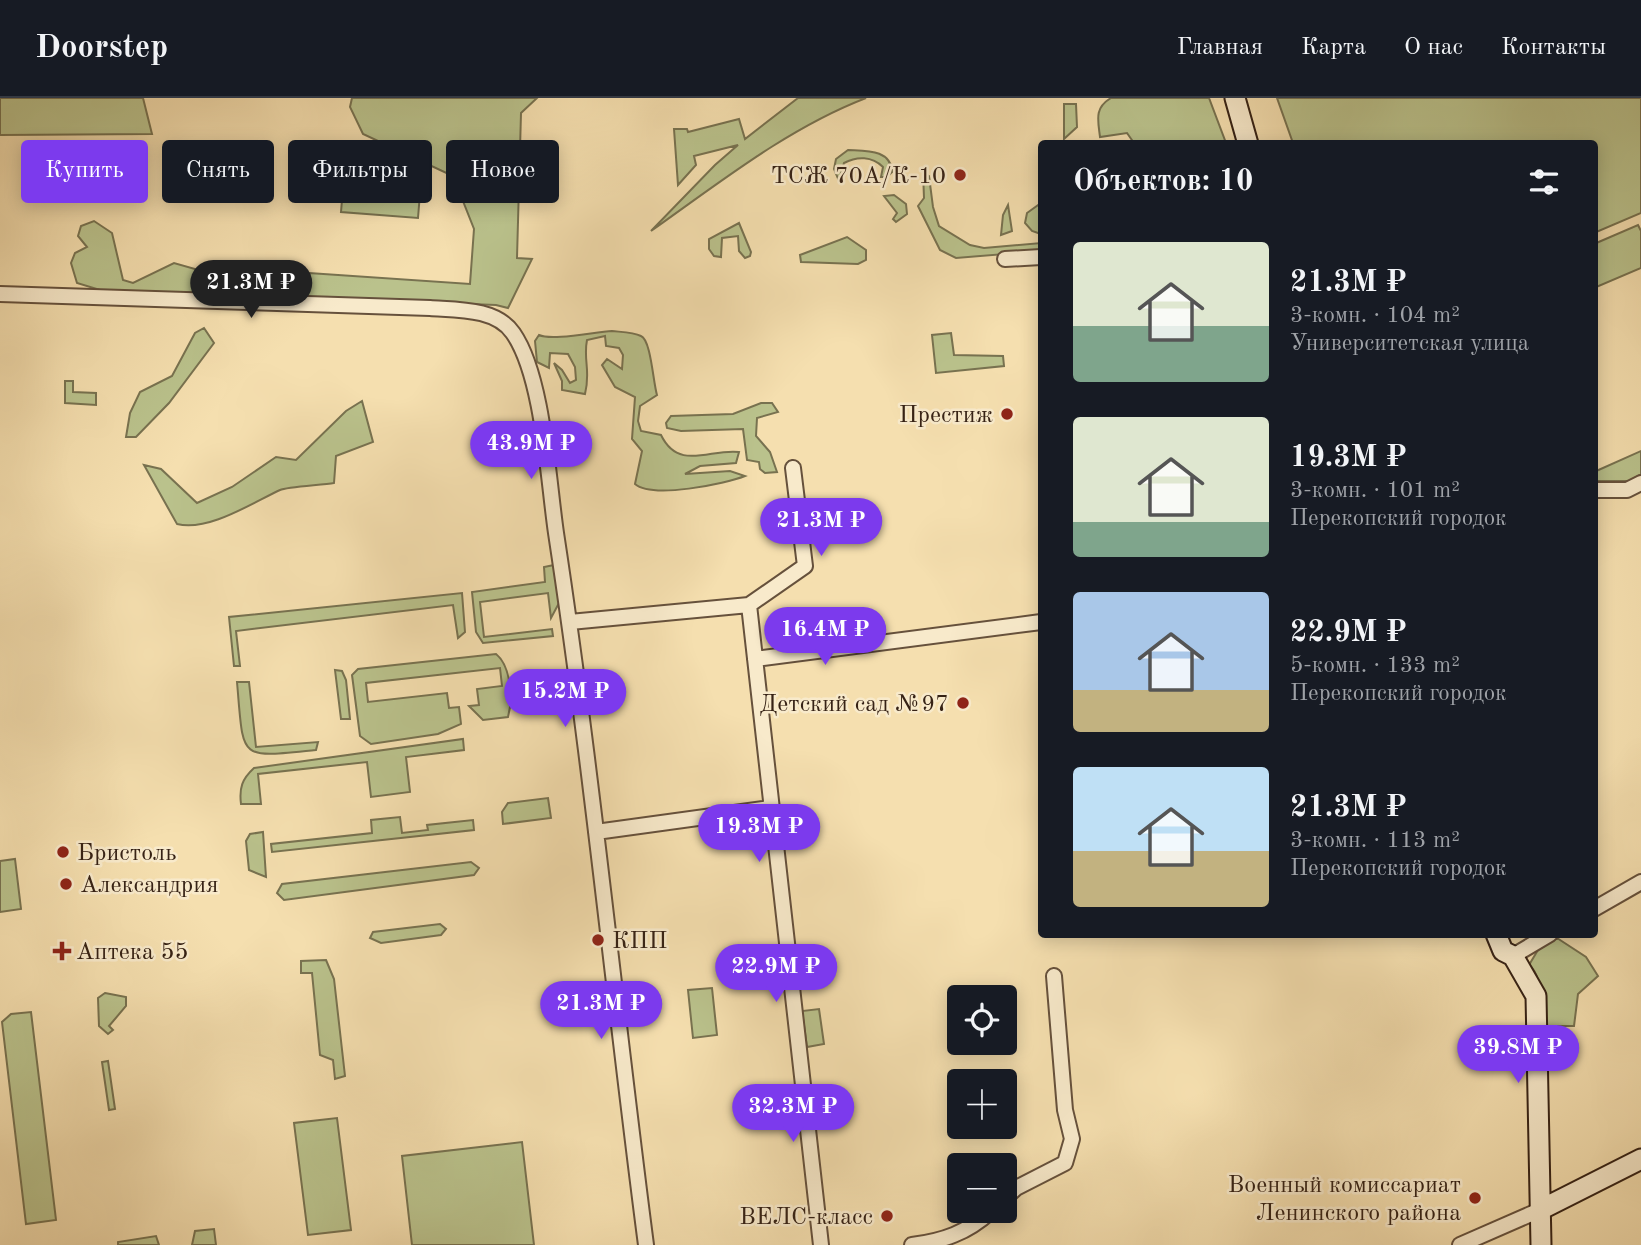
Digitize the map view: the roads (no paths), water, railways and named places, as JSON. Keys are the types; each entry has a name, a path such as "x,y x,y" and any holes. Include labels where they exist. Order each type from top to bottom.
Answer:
{"street":[{"path":"1234,98 1247,140"},
{"path":"1005,259 1038,257"},
{"path":"0,294 430,308 477,312 505,323 513,332 526,355 536,402 570,622 622,1073 646,1245"},
{"path":"570,622 750,605 805,566 793,468"},
{"path":"1598,490 1627,490 1641,483"},
{"path":"750,605 770,808 821,1245"},
{"path":"755,659 1038,622"},
{"path":"596,832 770,808"},
{"path":"1598,907 1641,883"},
{"path":"1498,938 1503,951 1513,956 1536,996 1541,1245"},
{"path":"1513,956 1543,938"},
{"path":"1017,1187 1065,1163 1072,1139 1065,1110 1054,976"},
{"path":"1460,1245 1540,1210 1641,1158"},
{"path":"912,1245 945,1241 977,1223"}],"place":[{"name":"ТСЖ 70А/К-10","path":"960,175"},
{"name":"Престиж","path":"1007,414"},
{"name":"Детский сад №97","path":"963,703"},
{"name":"Бристоль","path":"63,852"},
{"name":"Александрия","path":"66,884"},
{"name":"КПП","path":"598,940"},
{"name":"Аптека 55","path":"62,951"},
{"name":"Военный комиссариат Ленинского района","path":"1475,1198"},
{"name":"ВЕЛС-класс","path":"887,1216"}]}
